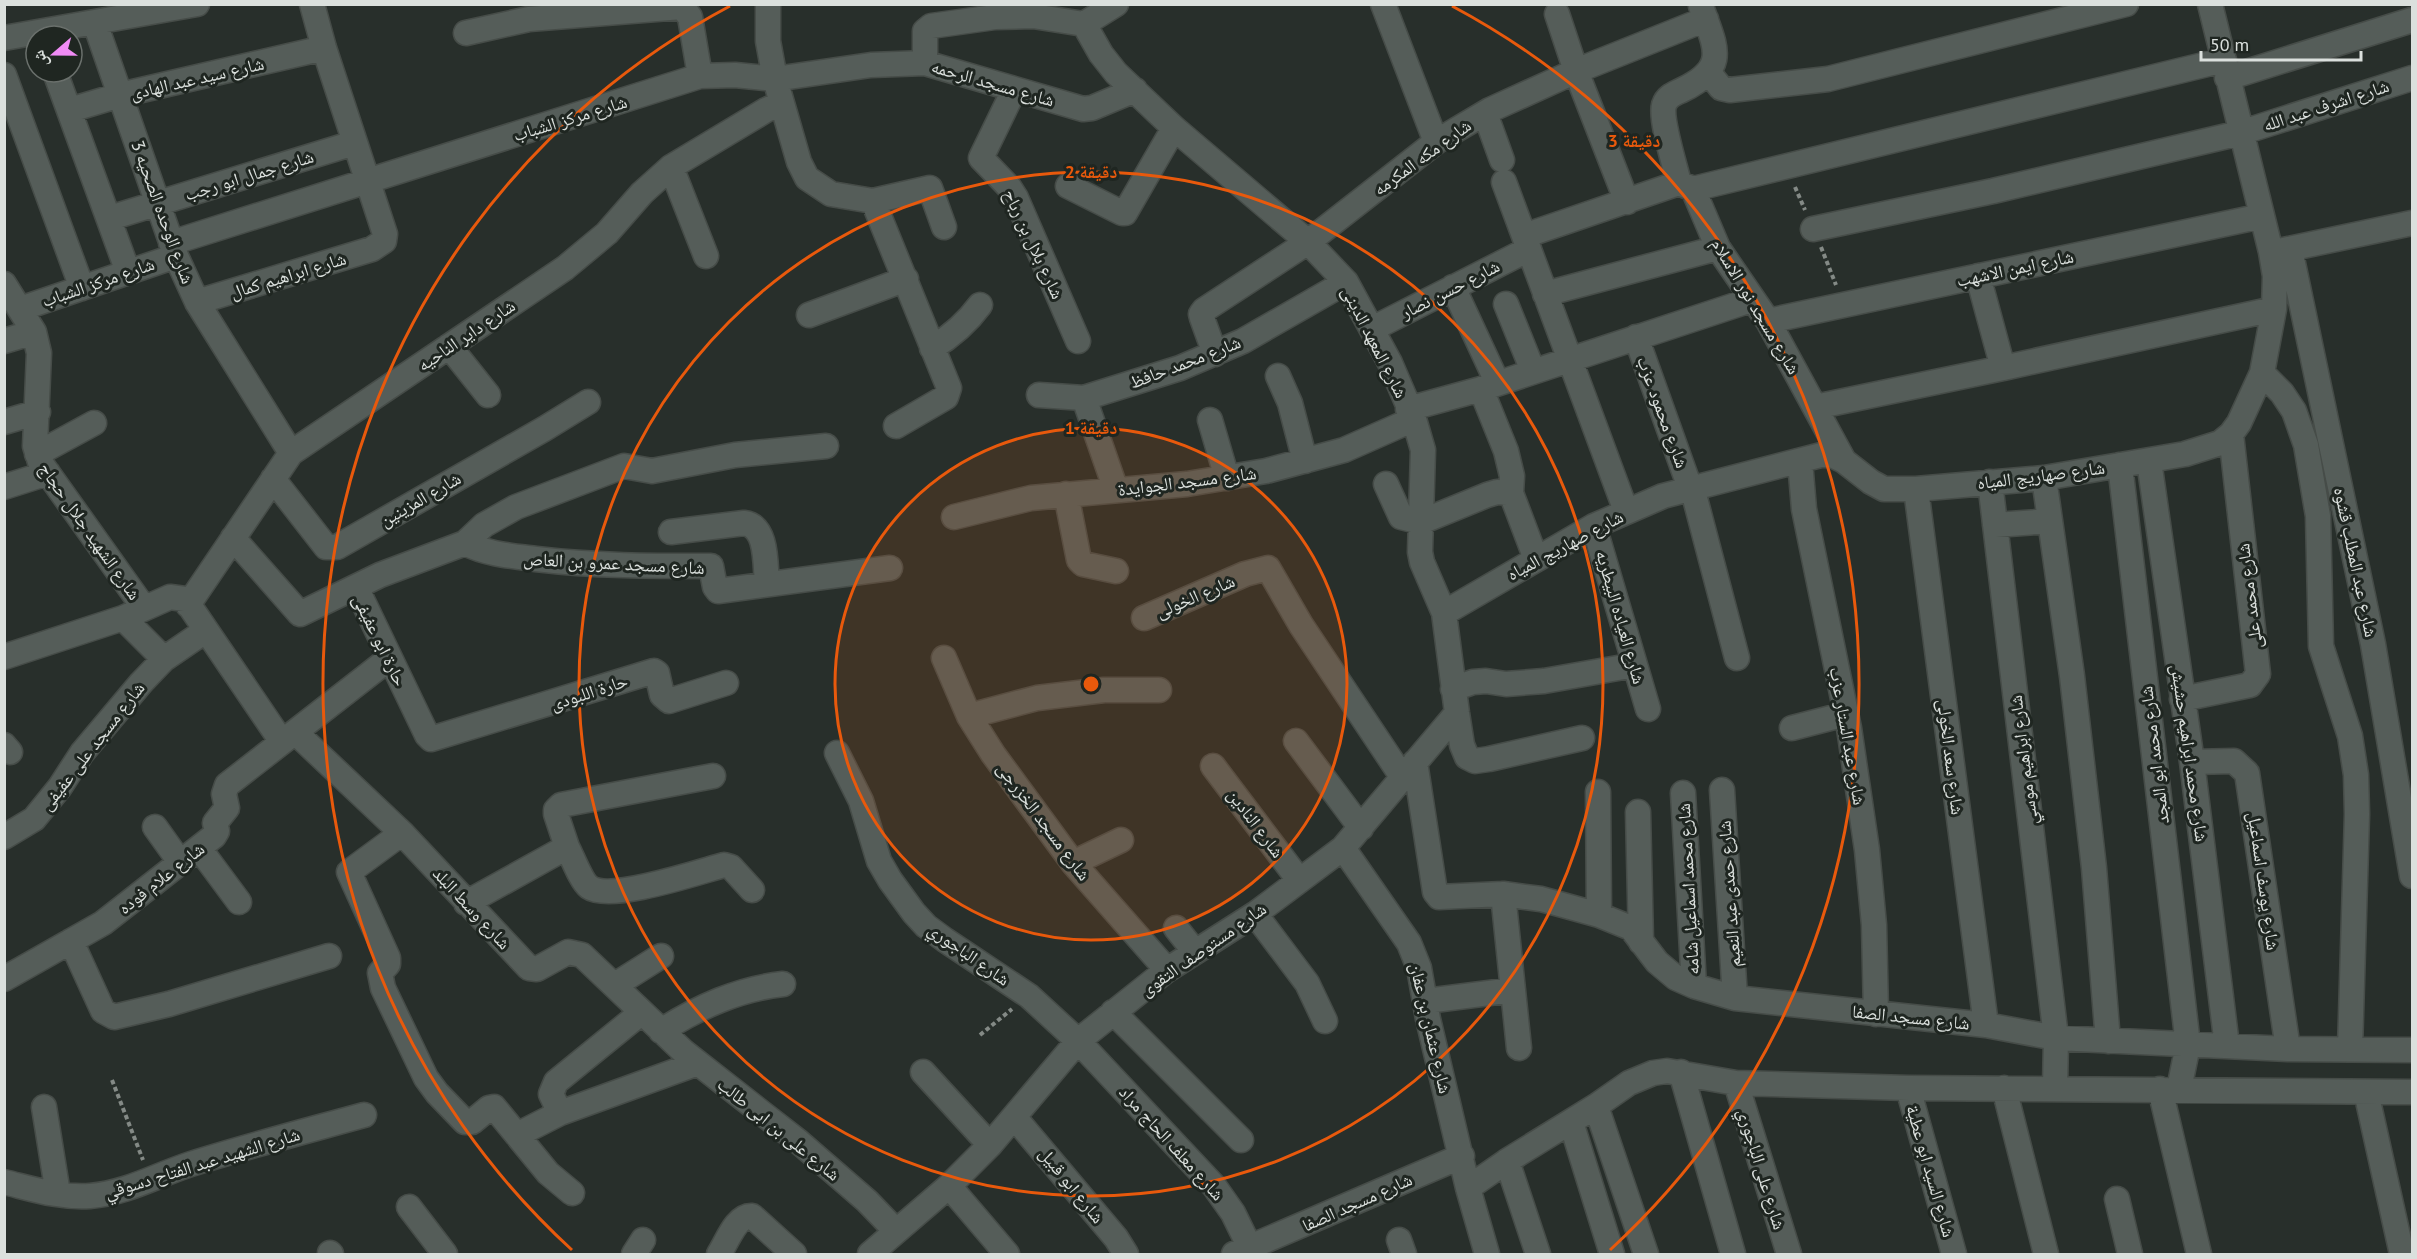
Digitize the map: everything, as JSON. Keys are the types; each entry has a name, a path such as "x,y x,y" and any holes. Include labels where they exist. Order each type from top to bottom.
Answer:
{"street":[{"path":"84,24 197,4"},
{"path":"312,4 368,182"},
{"path":"768,4 768,41 782,103 803,171 815,186 831,194 873,201 930,188 944,227"},
{"path":"925,63 925,31 931,26 995,17 1033,16 1084,24 1116,4"},
{"path":"1383,4 1436,142"},
{"path":"1703,12 1716,47 1714,62 1708,73 1721,88 1730,90 1828,79 2126,4"},
{"path":"2210,5 2262,216 2281,251 2275,276 2274,309 2262,373 2239,423 2231,434"},
{"path":"466,33 528,12 682,7 690,17 700,76"},
{"name":"شارع مكه المكرمه","path":"1215,354 1201,314 1204,310 1308,242 1436,142 1485,113 1703,12"},
{"path":"1557,14 1576,71 1627,202"},
{"name":"شارع حسن نصار","path":"1372,329 1453,287 1526,243 1627,202 1686,186 2225,69 2412,20"},
{"name":"شارع الوحده الصحيه 3","path":"95,22 174,249 197,302 291,453"},
{"name":"شارع المعهد الدينى","path":"1084,24 1111,66 1135,90 1174,128 1308,242 1346,282 1390,363 1424,450 1422,562 1444,613 1456,713 1467,757 1475,761 1582,738"},
{"path":"4,38 24,36"},
{"name":"شارع سيد عبد الهادى","path":"70,110 120,95 324,48"},
{"name":"شارع مسجد الرحمه","path":"776,79 871,65 925,63 942,66 1014,90 1088,109 1135,90"},
{"name":"شارع مسجد نور الاسلام","path":"1708,73 1694,85 1669,97 1664,105 1663,116 1686,186 1718,248 1751,300 1768,321 1844,460"},
{"path":"4,75 82,288"},
{"name":"شارع مركز الشباب","path":"20,309 128,272 174,249 368,182 700,76 776,79"},
{"name":"شارع اشرف عبد الله","path":"1813,229 1993,191 2240,133 2412,78"},
{"path":"60,84 128,272"},
{"name":"شارع بلال بن رباح","path":"1014,90 981,158 1009,187 1016,198 1078,341"},
{"name":"شارع داير الناحيه","path":"186,602 291,453 565,268 607,232 642,193 671,167 766,110 782,103"},
{"path":"1485,113 1526,243 1626,512"},
{"path":"1068,186 1125,213 1174,128"},
{"name":"شارع جمال ابو رجب","path":"110,218 354,143"},
{"path":"671,167 706,256"},
{"name":"شارع ابراهيم كمال","path":"197,302 379,246 384,241 385,234 368,182"},
{"path":"873,201 906,279 949,393 942,400 896,426"},
{"name":"شارع ايمن الاشهب","path":"1768,321 2262,216"},
{"path":"2281,251 2412,223"},
{"path":"1545,294 1718,248"},
{"name":"شارع عبد المطلب قشوه","path":"2281,251 2373,644 2412,876"},
{"path":"1978,276 2002,368"},
{"path":"809,315 906,279"},
{"name":"شارع محمد حافظ","path":"1039,395 1084,398 1180,368 1243,341 1346,282"},
{"name":"شارع الشهيد جلال حجاج","path":"4,284 34,332 39,353 38,412 34,446 42,463 164,659"},
{"path":"1453,287 1489,386 1512,476 1511,493 1536,559"},
{"path":"1569,358 1751,300"},
{"path":"1506,304 1533,371"},
{"path":"932,348 959,330 980,305"},
{"path":"1815,407 2274,309"},
{"path":"4,341 34,332"},
{"name":"شارع محمود عزب","path":"1636,337 1691,488 1737,658"},
{"path":"449,346 488,395"},
{"name":"شارع مسجد الجوايدة","path":"954,517 1031,498 1187,484 1266,471 1305,461 1344,450 1411,414 1569,358"},
{"path":"2262,373 2282,393 2294,411 2306,445 2318,516 2321,646 2350,736 2356,775 2357,814 2350,1049"},
{"path":"1278,376 1293,413 1305,461"},
{"path":"1084,398 1116,490"},
{"name":"شارع المزينين","path":"273,479 326,547 337,547 588,402"},
{"path":"4,422 38,412"},
{"path":"1210,420 1227,478"},
{"path":"4,487 42,463 94,423"},
{"name":"شارع صهاريج المياه","path":"1444,613 1594,526 1663,496 1821,455 1832,455 1844,460 1871,482 1884,489 1916,489 2044,478 2121,465 2207,448 2231,434"},
{"name":"شارع محمد على","path":"2182,699 2250,686 2258,674 2231,434"},
{"path":"356,587 380,575 465,543 484,525 516,507 624,466 652,471 735,455 826,446"},
{"name":"شارع محمد ابراهيم حشيش","path":"2149,460 2192,762 2227,1046"},
{"name":"شارع عبد الستار عزب","path":"1800,461 1804,509 1846,714 1867,850 1874,925 1876,1014"},
{"name":"شارع محمد ابو المجد","path":"2121,465 2188,1045 2169,1089"},
{"path":"2044,478 2075,699 2094,868 2108,1041"},
{"name":"شارع ابراهيم موسي","path":"1990,482 2056,1038 2055,1088"},
{"path":"1386,484 1401,516 1421,522 1487,495 1497,492 1511,493"},
{"name":"شارع سعد الخولى","path":"1916,489 1986,1025"},
{"path":"1066,494 1079,560 1083,564 1116,571"},
{"path":"1995,525 2050,521"},
{"path":"671,532 752,524 759,529 761,537 767,584"},
{"name":"شارع العياده البيطريه","path":"1594,526 1648,709"},
{"name":"حارة ابو عفيفى","path":"233,538 297,613 303,614 356,587 427,735 431,739"},
{"name":"شارع مسجد عمرو بن العاص","path":"465,543 485,551 514,557 579,565 711,566 715,587 718,591 890,568"},
{"name":"شارع الخولى","path":"1144,618 1245,574 1265,567 1270,569 1300,625 1409,770"},
{"path":"4,657 134,613 170,597 186,602 205,631 288,737"},
{"name":"شارع مسجد على عفيفى","path":"4,837 34,819 60,787 82,753 141,682 164,659 205,631"},
{"name":"شارع علام فوده","path":"4,979 103,923 199,848 216,833 215,823 227,808 224,794 227,785 390,658"},
{"name":"شارع مسجد الخزرجى","path":"944,658 969,716 993,754 1073,862 1167,970"},
{"path":"1453,689 1473,682 1506,684 1544,681 1635,665"},
{"name":"حارة اللبودى","path":"431,739 654,671 657,673 662,695 669,701 726,683"},
{"path":"969,716 1037,698 1104,690 1159,690"},
{"name":"شارع مستوصف التقوى","path":"870,1254 895,1230 949,1186 990,1145 1078,1041 1167,970 1255,914 1343,848 1456,713"},
{"path":"1792,728 1846,714"},
{"name":"شارع وسط البلد","path":"288,737 402,833 528,968 537,969 574,951 582,955 615,985 661,1031"},
{"path":"1296,741 1361,828"},
{"name":"شارع الباجوري","path":"837,753 861,801 879,861 914,912 926,926 945,940 1029,996 1078,1041"},
{"name":"شارع يوسف اسماعيل","path":"2192,762 2234,761 2247,773 2288,1049"},
{"name":"شارع النادين","path":"1213,766 1299,880"},
{"name":"شارع مسجد الصفا","path":"1409,770 1435,892 1439,897 1503,894 1541,899 1599,915 1631,928 1657,962 1676,978 1694,986 1736,998 1986,1025 2056,1038 2288,1049 2412,1050"},
{"path":"713,776 561,805 556,810 556,814 567,846 586,884 601,891 638,888 724,865 731,867 752,890"},
{"name":"شارع حمدى عبد النعيم","path":"1722,790 1736,998"},
{"path":"1598,792 1599,915"},
{"name":"شارع محمد اسماعيل شامه","path":"1683,793 1694,986"},
{"path":"1638,812 1641,942"},
{"path":"155,826 180,862"},
{"path":"402,833 349,872 388,958 388,964 380,973 383,988 426,1078 437,1093 465,1122 472,1122 489,1108 494,1107 548,1173 572,1193"},
{"path":"1073,862 1120,840"},
{"path":"466,903 567,846"},
{"path":"199,848 239,902"},
{"name":"شارع عثمان بن عفان","path":"1343,848 1409,943 1419,968 1428,1019 1468,1188 1487,1254"},
{"path":"1503,894 1519,1048"},
{"path":"1255,914 1307,983 1325,1021"},
{"path":"1176,928 1195,952"},
{"path":"71,941 103,1011 114,1017 169,1004 329,956"},
{"path":"615,985 662,956"},
{"path":"661,1031 708,1004 746,991 783,984"},
{"path":"1426,1001 1513,990"},
{"path":"560,1113 550,1094 556,1082 642,1012"},
{"path":"1113,1012 1241,1140"},
{"name":"شارع على بن ابى طالب","path":"661,1031 799,1142 867,1201 895,1230"},
{"name":"شارع معلف الحاج مراد","path":"1078,1041 1215,1186 1233,1213 1246,1252"},
{"path":"517,1135 560,1113 698,1063"},
{"path":"1468,1188 1629,1083 1642,1077 1667,1071 1736,1083 1908,1088 2412,1092"},
{"path":"923,1072 990,1145"},
{"path":"1681,1072 1733,1254"},
{"name":"شارع على الباجوري","path":"1736,1083 1789,1254"},
{"name":"شارع السيد ابو عطية","path":"1908,1088 1954,1254"},
{"path":"2004,1088 2046,1254"},
{"path":"2169,1089 2199,1254"},
{"path":"2366,1092 2402,1254"},
{"path":"1596,1106 1646,1254"},
{"path":"44,1107 58,1194"},
{"name":"شارع الشهيد عبد الفتاح دسوقي","path":"4,1182 31,1191 58,1194 90,1196 121,1191 197,1162 364,1115"},
{"name":"شارع ابو قبيل","path":"1015,1118 1116,1238 1126,1254"},
{"path":"1571,1122 1612,1254"},
{"name":"شارع مسجد الصفا","path":"1246,1252 1462,1156"},
{"path":"1507,1161 1538,1254"},
{"path":"949,1186 1007,1254"},
{"path":"2116,1199 2130,1254"},
{"path":"409,1207 440,1253"},
{"path":"719,1254 741,1218 752,1216 794,1254"}],"path":[{"path":"980,1035 1029,996"},
{"path":"111,1080 151,1180"}]}
